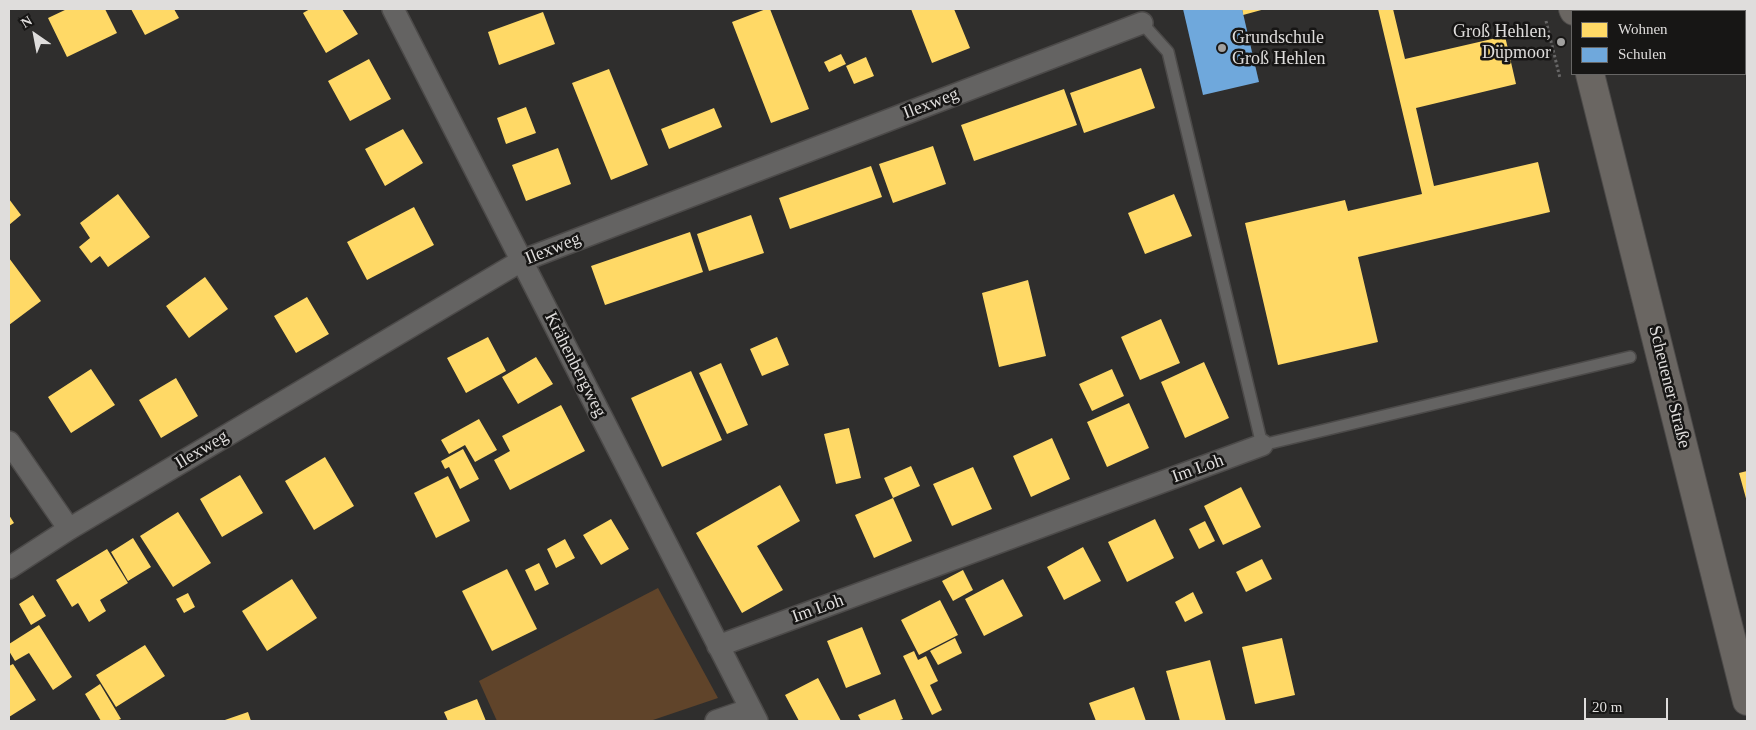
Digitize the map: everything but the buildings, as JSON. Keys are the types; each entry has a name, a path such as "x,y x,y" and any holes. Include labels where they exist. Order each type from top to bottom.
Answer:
{"main road":[{"name":"Scheuener Straße","path":"1590,75 1747,700"}],"street":[{"name":"Krähenbergweg","path":"393,9 754,715"},
{"name":"Ilexweg","path":"9,568 69,529 522,261 1142,23"},
{"path":"9,442 69,529"},
{"name":"Im Loh","path":"718,646 1262,445"},
{"path":"716,721 754,715"}],"lane":[{"path":"1142,23 1168,52 1262,445 1630,357"}],"shaded area":[{"path":"658,588 718,698 650,721 497,721 479,681"}],"place":[{"name":"Groß Hehlen, Düpmoor","path":"1561,42"},
{"name":"Grundschule Groß Hehlen","path":"1222,48"}]}
